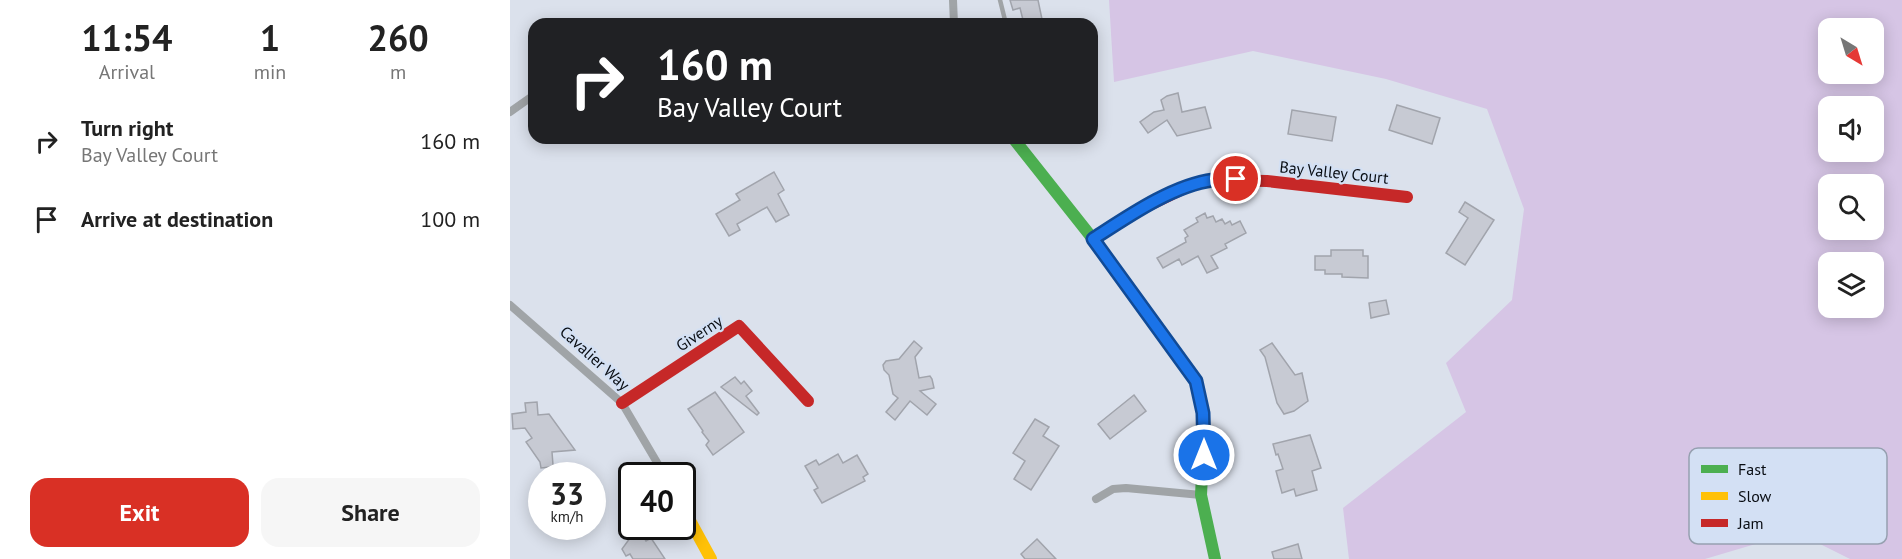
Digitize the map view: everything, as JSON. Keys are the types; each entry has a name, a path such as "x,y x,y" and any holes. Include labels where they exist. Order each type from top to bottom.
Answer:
{"street":[{"path":"953,0 954,18"},
{"path":"510,112 528,99"},
{"path":"1018,144 1093,239 1196,381 1203,413 1204,435 1200,495 1215,559"},
{"name":"Bay Valley Court","path":"1093,239 1143,208 1193,184 1213,180 1267,181 1407,197"},
{"name":"Cavalier Way","path":"510,305 622,404 657,462"},
{"name":"Giverny","path":"622,404 739,326 808,401"},
{"path":"1096,499 1113,489 1126,488 1200,495"},
{"path":"696,532 711,559"}],"lane":[{"path":"1000,0 1004,18"}],"shaded area":[{"path":"1109,0 1902,0 1902,559 1850,559 1820,544 1887,544 1887,448 1689,448 1689,544 1756,544 1705,559 1349,559 1343,508 1466,412 1446,363 1512,300 1524,209 1487,109 1386,79 1253,51 1114,82"}],"building":[{"path":"1010,0 1038,0 1042,18 1022,18 1020,8 1013,10"},
{"path":"1178,93 1182,112 1205,107 1211,128 1177,136 1167,120 1148,133 1140,122 1154,112 1164,110 1161,100"},
{"path":"1397,105 1440,118 1432,144 1389,130"},
{"path":"1292,110 1336,117 1332,141 1288,134"},
{"path":"774,172 784,190 778,194 789,215 776,222 767,207 737,224 740,230 729,236 716,214 740,200 736,194"},
{"path":"1465,202 1494,220 1465,265 1446,253 1468,218 1459,212"},
{"path":"1205,213 1207,218 1213,216 1216,222 1222,219 1225,224 1230,221 1232,225 1240,221 1246,233 1225,244 1227,248 1211,256 1218,268 1207,273 1198,256 1182,265 1179,259 1163,268 1157,258 1186,242 1185,238 1188,236 1184,230 1198,222 1196,218"},
{"path":"1331,250 1363,250 1363,256 1368,256 1368,278 1342,277 1342,274 1325,274 1325,270 1315,270 1315,256 1331,256"},
{"path":"1386,300 1389,314 1371,318 1369,303"},
{"path":"914,341 922,348 915,357 919,378 930,376 934,388 920,391 936,404 927,415 910,401 895,420 886,412 898,398 893,394 889,375 883,365 886,361 899,359"},
{"path":"1272,343 1295,375 1302,373 1308,401 1294,411 1284,414 1277,403 1265,357 1260,350"},
{"path":"735,377 741,384 744,381 752,391 746,396 759,413 757,415 721,387"},
{"path":"715,392 744,432 713,455 706,445 709,441 688,409"},
{"path":"1134,395 1146,411 1110,439 1098,424"},
{"path":"537,402 538,415 549,414 575,450 552,452 553,462 540,462 526,442 532,438 525,428 513,429 512,414 526,412 525,403"},
{"path":"1035,419 1049,427 1043,436 1059,446 1031,490 1014,479 1025,461 1013,453"},
{"path":"1310,435 1321,468 1312,471 1317,490 1296,496 1294,489 1282,493 1276,471 1283,469 1273,444"},
{"path":"838,454 843,463 857,455 868,474 863,477 865,481 822,503 814,490 818,488 805,466 816,460 819,465"},
{"path":"1037,539 1056,559 1025,559 1021,554"},
{"path":"629,540 652,540 665,559 633,559 630,554 626,556 622,549"},
{"path":"1298,544 1302,559 1274,559 1272,552"}],"traffic: fast":[{"path":"1018,144 1093,239 1196,381 1203,413 1204,435 1201,495 1215,559"}],"traffic: slow":[{"path":"696,532 711,559"}],"traffic: jam":[{"path":"1093,239 1143,208 1193,184 1213,180 1267,181 1407,197"},
{"path":"622,403 739,326 808,401"}],"route":[{"path":"1204,455 1203,413 1196,381 1093,239 1143,208 1193,184 1236,179"}]}
